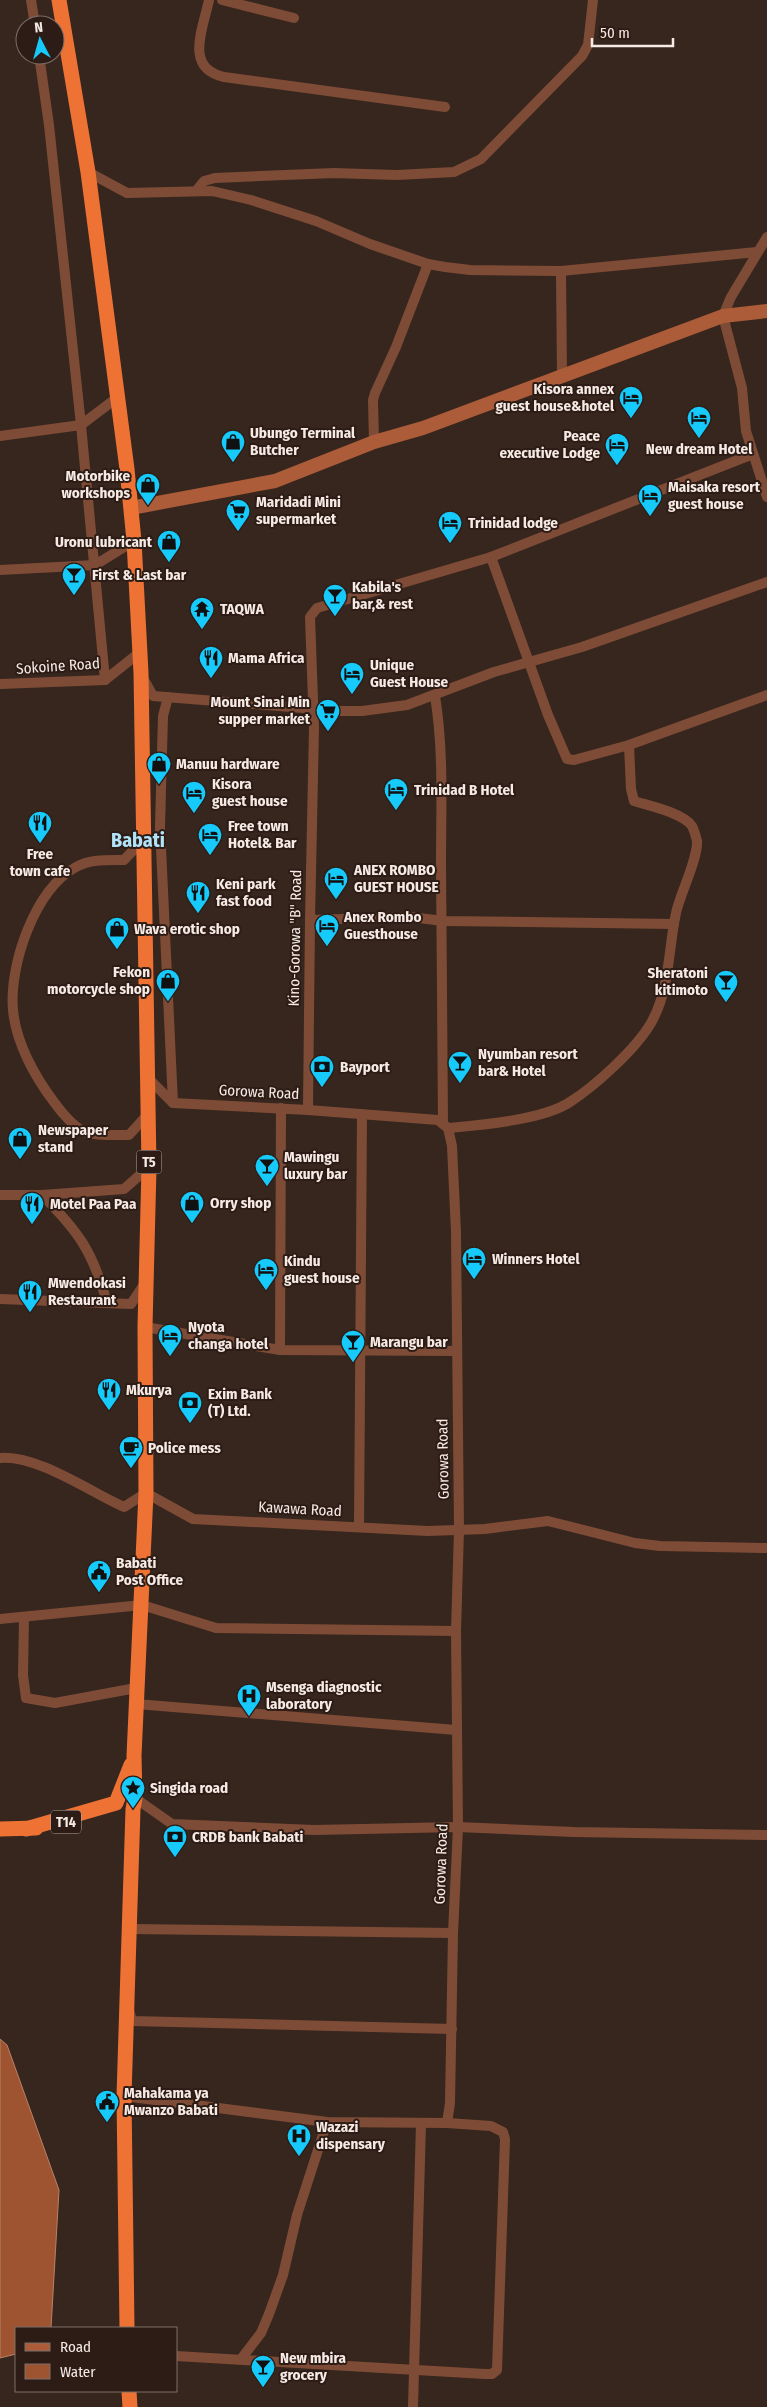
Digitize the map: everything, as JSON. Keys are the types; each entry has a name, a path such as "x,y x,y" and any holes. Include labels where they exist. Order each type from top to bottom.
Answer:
{"highway":[{"name":"T5","path":"59,0 88,172 118,398 134,541 141,673 150,1113 145,1327 146,1493 142,1605 136,1688 124,2096 127,2327"},
{"name":"T14","path":"26,1830 116,1803 134,1756"},
{"name":"T14","path":"0,1830 26,1830 134,1804"},
{"path":"130,2392 130,2407"}],"street":[{"path":"31,0 33,15"},
{"path":"209,0 199,54 202,65 212,73 224,77 445,107"},
{"path":"222,0 294,18"},
{"path":"196,191 204,181 215,178 348,172 427,175 454,172 466,168 488,153 582,56 588,46 593,0"},
{"path":"40,65 49,125 81,425 105,680"},
{"path":"88,172 126,193 219,192 271,205 428,264 470,270 561,271 764,244"},
{"path":"764,244 731,297 723,316 742,388 745,423 767,497"},
{"path":"374,442 373,400 375,393 396,347 428,264"},
{"path":"561,271 562,376"},
{"path":"130,508 274,482 374,442 423,428 723,316 767,311"},
{"path":"0,436 81,425 118,398"},
{"path":"753,454 490,557 548,715 568,759 574,760 629,745 767,696"},
{"path":"0,570 95,565 134,541"},
{"name":"Kino-Gorowa \"B\" Road","path":"308,1110 314,709 310,617 317,608 490,557"},
{"path":"141,673 153,696 362,711 408,705 494,672 530,663 695,609 767,582"},
{"name":"Sokoine Road","path":"0,684 105,680 140,653"},
{"path":"435,696 442,749 442,921 446,1125 526,1117 568,1104 599,1079 641,1038 651,1023 667,979 674,924 697,841 692,827 685,818 634,800 631,789 629,745"},
{"path":"168,697 163,716 160,827 173,1103"},
{"path":"143,807 160,827"},
{"path":"144,839 124,860 83,864 67,873 52,888 38,908 17,964 12,989 13,1012 23,1050 43,1088 73,1123 86,1132 129,1135 150,1113"},
{"path":"310,920 412,917 442,921 674,924"},
{"path":"149,1079 173,1103"},
{"name":"Gorowa Road","path":"173,1103 362,1114 446,1125 452,1146 459,1530 456,1630 458,1827 448,2124"},
{"path":"280,1350 281,1108"},
{"path":"359,1527 362,1114"},
{"path":"0,1195 42,1195 124,1189 149,1167"},
{"path":"42,1195 64,1217 85,1245 99,1273 108,1303"},
{"path":"0,1300 131,1304 146,1280"},
{"path":"145,1327 280,1350 456,1351"},
{"path":"0,1458 13,1458 36,1464 71,1479 124,1507 146,1493"},
{"name":"Kawawa Road","path":"146,1493 193,1519 402,1530 459,1530 548,1521 636,1543 660,1546 767,1548"},
{"path":"0,1620 142,1605 216,1628 456,1630"},
{"path":"24,1618 23,1675 26,1698 54,1704 136,1688"},
{"path":"136,1704 456,1730"},
{"path":"134,1804 172,1824 314,1830 458,1827 574,1832 767,1835"},
{"path":"130,1929 453,1933"},
{"path":"126,1999 132,2021 452,2029"},
{"path":"124,2096 327,2122 491,2126 503,2132 505,2139 498,2370 492,2374 178,2356"},
{"path":"241,2359 261,2332 269,2314 283,2275 297,2215 327,2122"},
{"path":"413,2407 421,2124"}],"water":[{"path":"0,2039 7,2045 59,2190 51,2327 15,2327 15,2354 0,2358"}],"place":[{"name":"Kisora annex guest house&hotel","path":"631,419"},
{"name":"New dream Hotel","path":"699,439"},
{"name":"Ubungo Terminal Butcher","path":"233,463"},
{"name":"Peace executive Lodge","path":"617,466"},
{"name":"Motorbike workshops","path":"148,506"},
{"name":"Maisaka resort guest house","path":"650,517"},
{"name":"Maridadi Mini supermarket","path":"238,532"},
{"name":"Trinidad lodge","path":"450,544"},
{"name":"Uronu lubricant","path":"169,563"},
{"name":"First & Last bar","path":"74,596"},
{"name":"Kabila's bar,& rest","path":"335,617"},
{"name":"TAQWA","path":"202,630"},
{"name":"Mama Africa","path":"211,679"},
{"name":"Unique Guest House","path":"352,695"},
{"name":"Mount Sinai Min supper market","path":"328,732"},
{"name":"Manuu hardware","path":"159,785"},
{"name":"Trinidad B Hotel","path":"396,811"},
{"name":"Kisora guest house","path":"194,814"},
{"name":"Free town cafe","path":"40,844"},
{"name":"Free town Hotel& Bar","path":"210,856"},
{"name":"ANEX ROMBO GUEST HOUSE","path":"336,900"},
{"name":"Keni park fast food","path":"198,914"},
{"name":"Anex Rombo Guesthouse","path":"327,947"},
{"name":"Wava erotic shop","path":"117,950"},
{"name":"Fekon motorcycle shop","path":"168,1002"},
{"name":"Sheratoni kitimoto","path":"726,1003"},
{"name":"Nyumban resort bar& Hotel","path":"460,1084"},
{"name":"Bayport","path":"322,1088"},
{"name":"Newspaper stand","path":"20,1160"},
{"name":"Mawingu luxury bar","path":"267,1187"},
{"name":"Orry shop","path":"192,1224"},
{"name":"Motel Paa Paa","path":"32,1225"},
{"name":"Winners Hotel","path":"474,1280"},
{"name":"Kindu guest house","path":"266,1291"},
{"name":"Mwendokasi Restaurant","path":"30,1313"},
{"name":"Nyota changa hotel","path":"170,1357"},
{"name":"Marangu bar","path":"353,1363"},
{"name":"Mkurya","path":"109,1411"},
{"name":"Exim Bank (T) Ltd.","path":"190,1424"},
{"name":"Police mess","path":"131,1469"},
{"name":"Babati Post Office","path":"99,1593"},
{"name":"Msenga diagnostic laboratory","path":"249,1717"},
{"name":"Singida road","path":"133,1809"},
{"name":"CRDB bank Babati","path":"175,1858"},
{"name":"Mahakama ya Mwanzo Babati","path":"107,2123"},
{"name":"Wazazi dispensary","path":"299,2157"},
{"name":"New mbira grocery","path":"263,2388"}],"district":[{"name":"Babati","path":"138,840"}]}
